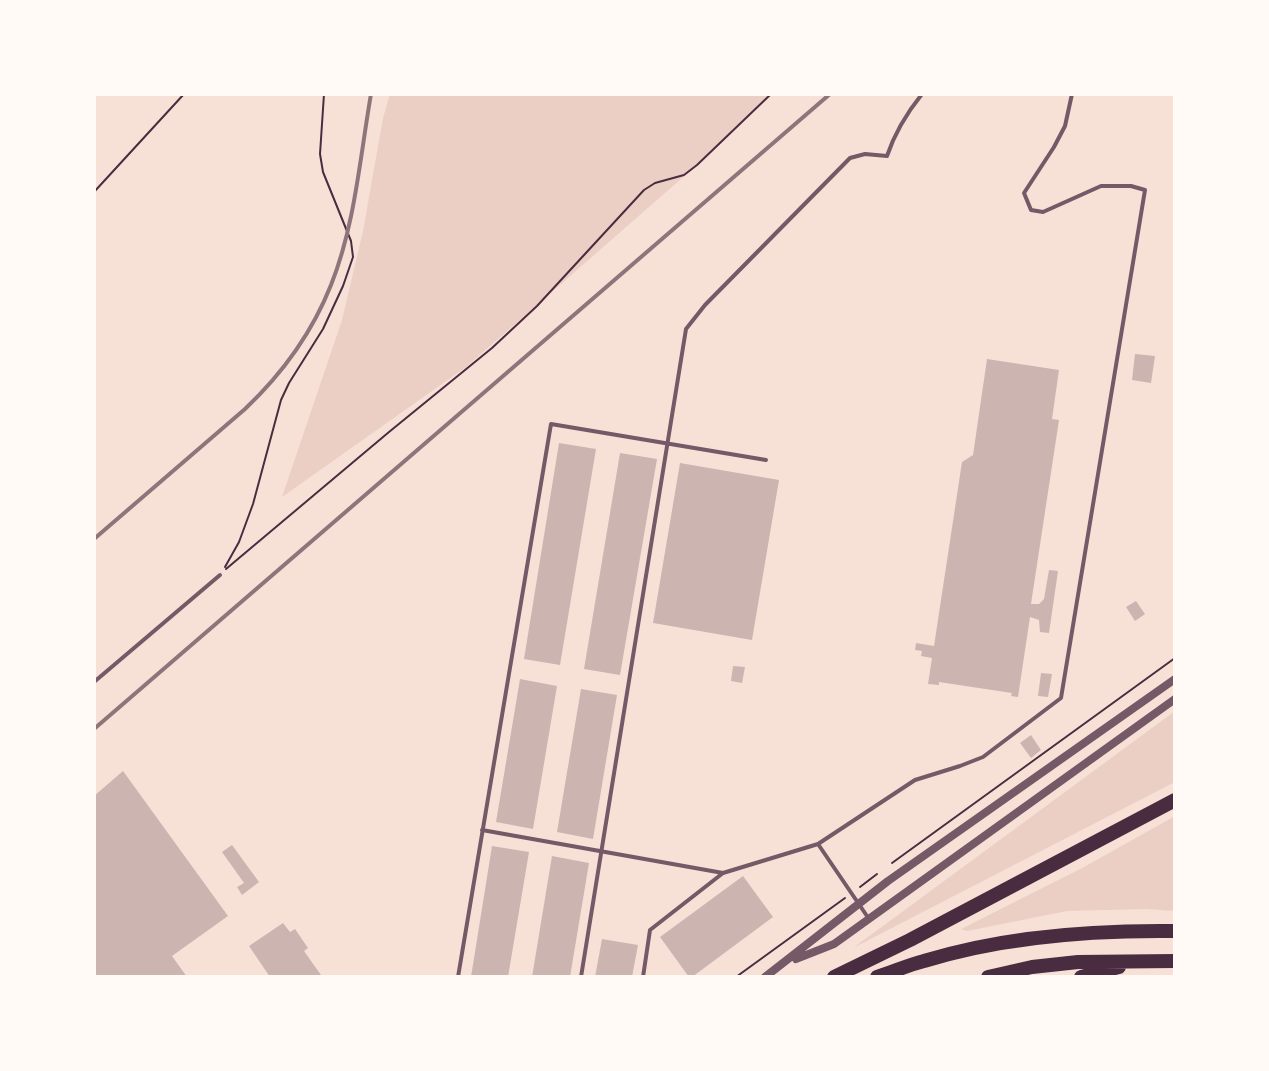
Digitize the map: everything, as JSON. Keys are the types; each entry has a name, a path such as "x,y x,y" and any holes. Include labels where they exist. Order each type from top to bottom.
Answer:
{"highway":[{"path":"834,977 1175,800"},
{"path":"877,977 954,953 1039,937 1131,930 1175,931"},
{"path":"1081,977 1152,961"},
{"path":"988,977 1032,967 1078,962 1175,961"}],"street":[{"path":"767,977 901,872 1175,679"},
{"path":"767,977 799,957 834,944 1175,699"}],"lane":[{"path":"581,977 686,329 705,305 850,158 865,154 887,156 904,116 922,94"},
{"path":"643,977 650,930 723,873 818,844 915,780 983,757 1061,698 1145,190 1131,186 1101,186 1043,212 1031,210 1024,193 1065,126 1072,94"},
{"path":"458,977 551,424 766,460"},
{"path":"94,682 220,575"},
{"path":"482,830 723,873"},
{"path":"818,844 869,919"}],"path":[{"path":"94,192 184,94"},
{"path":"220,575 239,542 253,504 281,400 323,329 353,257 351,241 323,172 320,154 324,94"},
{"path":"220,575 492,348 537,306 644,190 655,183 684,175 771,94"},
{"path":"891,864 1175,658"},
{"path":"736,977 878,874"}],"shaded area":[{"path":"390,94 771,94 697,165 466,367 282,497 342,320"},
{"path":"1175,711 1175,782 853,948"},
{"path":"1175,816 1175,911 1067,911 967,931 961,929 1084,867"}],"building":[{"path":"1135,354 1155,356 1151,383 1132,380"},
{"path":"987,359 1059,370 1052,419 1059,420 1031,604 1039,604 1044,599 1049,570 1058,571 1049,633 1040,632 1039,620 1030,617 1018,697 1011,696 1012,693 939,682 939,685 928,684 932,658 921,656 922,651 915,650 916,643 934,646 962,462 973,455"},
{"path":"559,443 596,449 560,665 524,659"},
{"path":"620,453 657,459 620,675 584,669"},
{"path":"680,463 779,480 752,640 653,623"},
{"path":"1136,601 1145,614 1135,621 1126,607"},
{"path":"733,666 745,667 742,683 731,681"},
{"path":"1041,673 1052,674 1048,697 1038,696"},
{"path":"520,679 557,686 533,829 496,822"},
{"path":"581,689 617,695 593,839 557,832"},
{"path":"1031,735 1041,750 1031,758 1020,743"},
{"path":"123,771 228,916 172,956 187,977 94,977 94,796"},
{"path":"232,845 259,882 242,895 237,887 244,883 222,852"},
{"path":"492,846 529,852 508,977 471,977"},
{"path":"552,856 589,863 570,977 532,977"},
{"path":"743,876 773,917 689,977 660,937"},
{"path":"283,923 290,932 295,929 308,948 304,951 321,975 270,977 249,946"},
{"path":"602,939 638,945 632,977 595,977"}],"railway":[{"path":"94,539 245,409 271,382 305,336 331,285 346,239 371,94"},
{"path":"94,729 830,94"}]}
